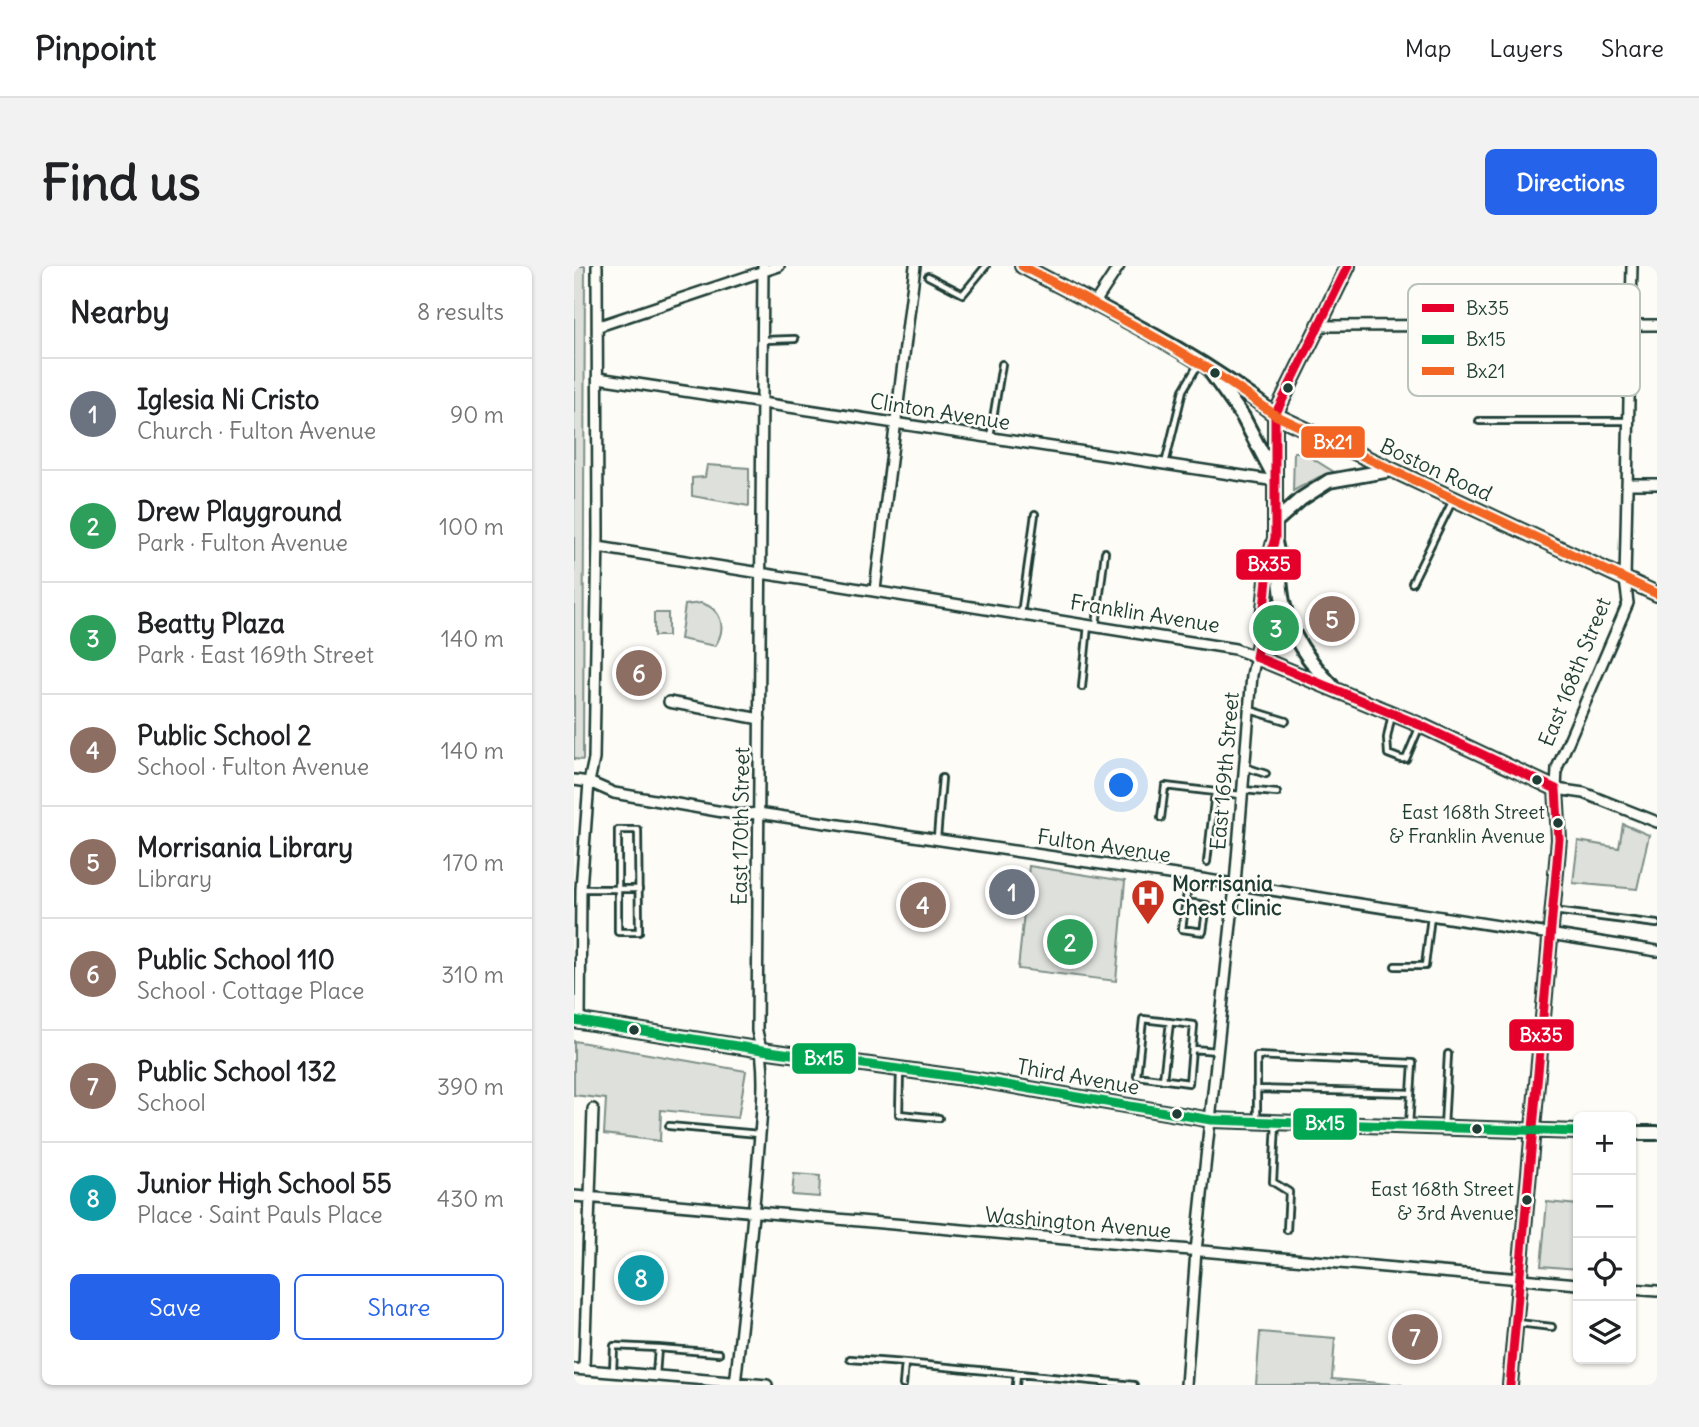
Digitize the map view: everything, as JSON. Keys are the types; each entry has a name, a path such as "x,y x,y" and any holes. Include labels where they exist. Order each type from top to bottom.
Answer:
{"main road":[{"name":"Boston Road","path":"1022,266 1202,362 1275,415 1657,594"},
{"name":"East 169th Street","path":"1335,689 1315,668 1294,635 1283,603 1275,538 1275,415 1348,266"},
{"path":"1202,362 1243,416 1276,481"},
{"path":"1275,523 1301,499 1329,481 1392,470"},
{"name":"East 169th Street","path":"1256,657 1269,560 1275,538"},
{"name":"Franklin Avenue","path":"1256,657 1420,725 1556,789"},
{"name":"East 168th Street","path":"1510,1385 1559,839 1556,789"},
{"name":"Third Avenue","path":"577,1020 762,1050 978,1080 1211,1120 1573,1132"},
{"path":"1636,1133 1657,1133"}],"street":[{"path":"577,1020 578,888 589,782 594,759 598,547 597,266"},
{"path":"599,326 763,269 779,266"},
{"path":"876,590 915,266"},
{"path":"1094,304 1119,266"},
{"name":"East 168th Street","path":"1632,266 1632,284"},
{"name":"East 170th Street","path":"736,1384 754,1212 764,1080 762,1050 757,1031 763,269"},
{"path":"1319,326 1408,326"},
{"name":"Clinton Avenue","path":"598,378 1276,481"},
{"name":"East 168th Street","path":"1556,789 1557,768 1628,603 1625,580 1630,396"},
{"path":"1627,484 1657,484"},
{"name":"Franklin Avenue","path":"598,547 1092,625 1235,649 1256,657"},
{"name":"East 169th Street","path":"1186,1385 1196,1251 1235,884 1252,675 1256,657"},
{"path":"669,702 760,719"},
{"name":"Fulton Avenue","path":"574,780 589,782 614,793 740,815 758,813 937,839 1657,951"},
{"name":"Franklin Avenue","path":"1556,789 1584,793 1657,822"},
{"path":"593,1109 579,1369 767,1385"},
{"name":"Washington Avenue","path":"574,1196 1573,1283"},
{"path":"1636,1289 1657,1291"}],"lane":[{"path":"928,276 963,295 985,266"},
{"path":"763,340 795,339"},
{"path":"1165,464 1183,390 1202,362"},
{"path":"990,438 1002,364"},
{"path":"1479,421 1629,421"},
{"path":"1412,583 1453,499"},
{"path":"1021,614 1035,514"},
{"path":"1082,687 1105,552"},
{"path":"1249,710 1286,721"},
{"path":"1392,713 1387,738 1387,750 1391,756 1406,758 1420,725"},
{"path":"1244,767 1266,774"},
{"path":"937,839 942,778"},
{"path":"1161,818 1165,786 1215,792 1277,793"},
{"path":"1207,862 1215,792"},
{"path":"618,830 638,830 639,932 618,932 617,889 618,830"},
{"path":"1186,902 1207,905 1203,932 1182,929 1189,877"},
{"path":"578,888 639,889"},
{"path":"1552,910 1657,925"},
{"path":"1395,966 1425,966 1431,915"},
{"path":"1143,1019 1194,1025 1193,1049 1189,1083 1137,1076 1143,1019"},
{"path":"1163,1080 1170,1022"},
{"path":"1193,1049 1218,1051"},
{"path":"1444,1128 1448,1054"},
{"path":"1257,1122 1257,1056 1412,1063 1409,1127"},
{"path":"900,1069 899,1114 939,1118"},
{"path":"1256,1089 1411,1093"},
{"path":"1276,1122 1273,1182 1289,1192 1287,1230"},
{"path":"669,1126 760,1135"},
{"path":"1516,1322 1552,1326"},
{"path":"613,1372 614,1346 719,1353"},
{"path":"656,1375 658,1348"},
{"path":"850,1359 1134,1385"},
{"path":"903,1385 905,1363"},
{"path":"1016,1385 1017,1374"}],"shaded area":[{"path":"574,266 585,266 583,760 574,759"},
{"path":"1294,452 1302,452 1334,472 1293,491"},
{"path":"707,465 749,468 749,506 692,496 692,478 705,477"},
{"path":"701,603 714,610 720,620 721,633 715,646 680,639 685,605"},
{"path":"654,613 668,613 668,636 654,636"},
{"path":"1623,824 1649,835 1637,889 1573,883 1578,841 1619,848"},
{"path":"1029,866 1125,881 1116,981 1018,969"},
{"path":"574,1041 746,1071 738,1118 661,1110 660,1141 604,1134 606,1099 574,1095"},
{"path":"794,1174 820,1176 819,1197 792,1195"},
{"path":"1547,1202 1573,1205 1573,1269 1541,1266"},
{"path":"1260,1332 1335,1338 1332,1379 1403,1385 1256,1385"}],"transit line":[{"name":"Bx21","path":"1022,266 1183,354 1275,415 1657,594"},
{"name":"Bx35","path":"1348,266 1275,415 1275,538 1269,560 1256,657 1420,725 1556,789"},
{"name":"Bx35","path":"1510,1385 1559,839 1556,789"},
{"name":"Bx15","path":"574,1020 978,1080 1211,1120 1573,1132"}],"place":[{"name":"Morrisania Library","path":"1332,619"},
{"name":"Beatty Plaza","path":"1276,628"},
{"name":"Public School 110","path":"639,673"},
{"name":"East 168th Street & Franklin Avenue","path":"1558,823"},
{"name":"Iglesia Ni Cristo","path":"1012,892"},
{"name":"Public School 2","path":"923,905"},
{"name":"Morrisania Chest Clinic","path":"1148,926"},
{"name":"Drew Playground","path":"1070,942"},
{"name":"East 168th Street & 3rd Avenue","path":"1527,1200"},
{"name":"Junior High School 55","path":"641,1278"},
{"name":"Public School 132","path":"1415,1337"}]}
